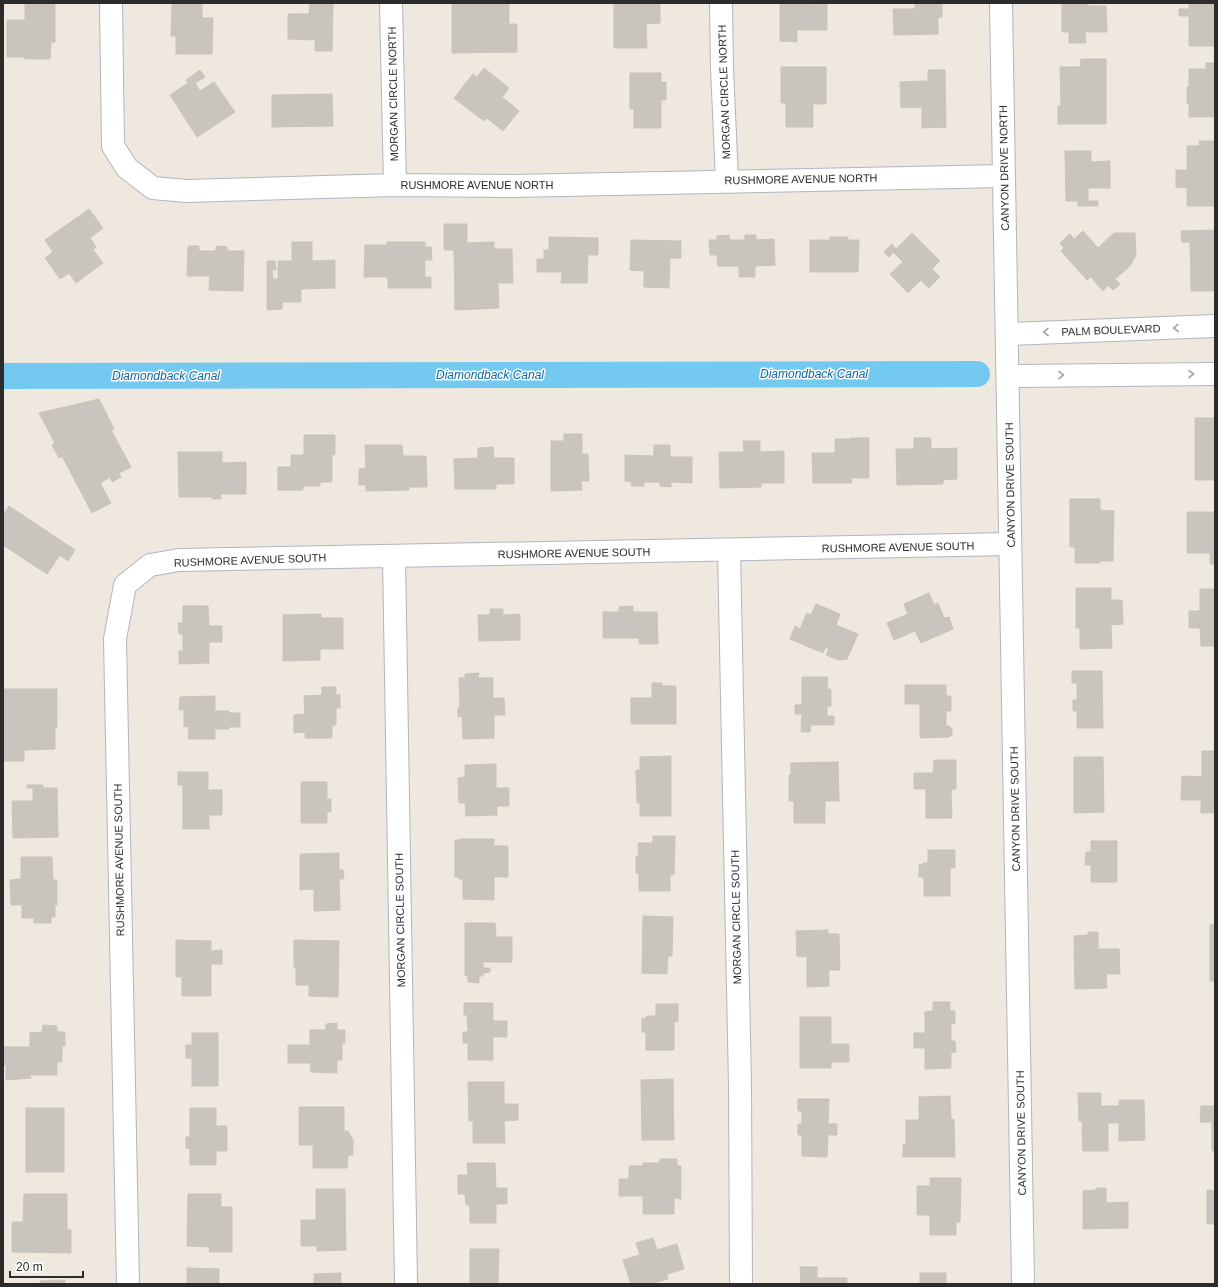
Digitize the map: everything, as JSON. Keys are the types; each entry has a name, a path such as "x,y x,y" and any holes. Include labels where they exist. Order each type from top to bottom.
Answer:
{"street":[{"name":"RUSHMORE AVENUE NORTH","path":"111,3 114,146 127,168 153,188 186,191 395,185 512,186 727,180 1004,176"},
{"name":"MORGAN CIRCLE NORTH","path":"391,3 395,185"},
{"name":"MORGAN CIRCLE NORTH","path":"721,3 722,68 727,180"},
{"name":"CANYON DRIVE NORTH","path":"1001,3 1008,334"},
{"name":"PALM BOULEVARD","path":"1008,334 1215,326"},
{"name":"CANYON DRIVE SOUTH","path":"1008,334 1010,544 1023,1284"},
{"path":"1008,376 1215,374"},
{"name":"RUSHMORE AVENUE SOUTH","path":"128,1284 115,639 125,585 150,566 179,560 1010,544"},
{"name":"MORGAN CIRCLE SOUTH","path":"730,550 741,1284"},
{"name":"MORGAN CIRCLE SOUTH","path":"394,556 406,1284"}],"building":[{"path":"25,3 55,3 55,42 51,42 50,59 7,57 7,20 25,20"},
{"path":"172,3 202,3 202,18 213,18 212,54 176,54 176,36 171,36"},
{"path":"310,3 333,3 332,51 315,51 315,40 288,39 288,14 309,14"},
{"path":"452,3 509,3 509,24 517,24 517,52 452,53"},
{"path":"614,3 660,3 660,23 646,24 647,48 614,48"},
{"path":"780,3 810,3 827,5 827,30 797,30 797,42 780,41"},
{"path":"915,3 942,3 942,17 938,17 938,34 894,35 893,9 915,9"},
{"path":"1062,3 1088,3 1088,6 1106,6 1107,32 1085,32 1086,43 1069,43 1069,32 1062,32"},
{"path":"1189,3 1215,3 1215,46 1189,46 1189,16 1179,16 1179,9 1189,9"},
{"path":"1081,59 1106,59 1106,124 1058,124 1058,106 1061,106 1060,67 1080,67"},
{"path":"1206,63 1215,63 1215,117 1189,117 1187,87 1189,87 1189,69 1206,69"},
{"path":"781,67 826,67 826,104 813,104 813,127 786,127 786,103 781,103"},
{"path":"484,68 509,88 502,97 519,111 503,131 487,118 484,121 454,98 473,74 477,77"},
{"path":"200,70 205,77 195,83 200,91 214,82 235,112 197,137 170,95 188,83 186,80"},
{"path":"928,70 945,70 946,127 922,128 922,107 901,108 900,82 928,81"},
{"path":"630,73 661,73 661,82 666,82 666,100 661,100 661,128 634,128 634,109 630,109"},
{"path":"332,94 333,126 272,127 272,95"},
{"path":"1199,141 1215,141 1215,206 1187,206 1187,188 1176,187 1176,170 1187,170 1187,146 1200,146"},
{"path":"1065,151 1091,151 1091,162 1110,161 1110,188 1088,188 1088,201 1098,201 1098,206 1078,206 1078,201 1066,201"},
{"path":"89,209 103,228 90,238 96,247 93,250 103,263 76,283 69,273 60,279 45,258 53,252 45,240"},
{"path":"444,224 467,224 467,243 494,242 494,249 512,249 513,283 498,283 499,308 455,310 454,250 444,250"},
{"path":"1215,230 1215,291 1191,291 1190,242 1182,242 1181,231"},
{"path":"1083,231 1098,248 1114,233 1135,233 1136,255 1130,266 1115,279 1120,284 1113,290 1108,285 1103,291 1091,277 1087,280 1061,251 1064,248 1060,243 1070,234 1074,239"},
{"path":"912,233 940,261 932,269 940,277 929,288 921,280 908,293 890,274 903,262 893,252 889,257 884,252 892,244 896,249"},
{"path":"729,235 730,240 745,240 745,235 756,235 756,240 774,239 775,265 755,266 755,277 739,277 739,266 718,266 717,255 710,255 709,240 717,240 717,236"},
{"path":"549,237 598,238 598,255 588,255 587,283 561,283 562,272 537,272 537,259 544,259 544,250 549,250"},
{"path":"830,237 848,237 848,240 859,240 858,272 810,272 810,240 830,240"},
{"path":"631,240 681,241 681,258 670,258 669,288 644,287 644,271 630,270"},
{"path":"292,242 312,242 312,261 335,260 335,288 301,289 301,302 282,302 282,309 267,310 267,261 275,261 276,270 272,270 273,279 278,279 278,261 292,261"},
{"path":"387,242 425,242 425,247 431,247 432,260 425,260 425,277 431,277 431,288 388,288 388,277 364,277 365,245 387,245"},
{"path":"188,246 199,246 199,251 216,251 216,246 227,247 227,251 244,251 243,291 209,290 210,276 187,276"},
{"path":"99,399 114,429 111,430 131,467 119,473 121,477 112,482 110,477 100,483 111,503 92,513 62,456 59,458 52,445 55,443 39,413"},
{"path":"1195,418 1215,418 1215,480 1195,480"},
{"path":"564,434 582,434 582,454 588,454 589,481 581,481 582,490 551,491 551,441 564,441"},
{"path":"304,435 335,435 335,455 332,455 332,482 320,482 320,486 303,486 303,490 278,490 278,467 291,467 291,455 304,455"},
{"path":"869,438 869,478 851,478 852,483 813,483 812,453 835,453 835,439"},
{"path":"914,438 931,438 931,449 957,448 957,479 943,480 943,484 897,485 896,449 914,449"},
{"path":"743,441 760,441 760,452 784,451 784,483 761,483 761,487 720,488 719,452 744,452"},
{"path":"365,445 402,445 403,456 426,456 427,487 409,487 409,490 366,491 366,485 359,485 359,469 366,468"},
{"path":"654,445 670,445 670,457 692,457 692,483 671,482 671,487 660,486 660,482 644,482 644,486 631,486 632,482 625,481 625,455 654,456"},
{"path":"493,447 494,458 514,458 514,484 496,484 496,489 455,489 454,459 478,458 478,448"},
{"path":"178,452 222,452 222,463 246,462 246,494 220,494 221,499 212,499 212,497 179,497"},
{"path":"1070,499 1100,499 1100,510 1114,511 1113,561 1100,561 1100,563 1075,563 1075,547 1070,547"},
{"path":"9,506 75,550 68,561 60,555 47,574 3,545 3,515"},
{"path":"1187,512 1215,512 1215,564 1210,564 1210,553 1187,553"},
{"path":"1076,588 1111,588 1111,600 1122,600 1123,624 1111,625 1112,648 1080,649 1080,628 1076,628"},
{"path":"1200,589 1215,589 1215,646 1201,646 1200,628 1189,628 1189,611 1200,611"},
{"path":"929,593 934,605 938,603 944,618 949,617 953,629 921,643 915,631 894,640 887,623 908,614 904,604"},
{"path":"816,604 840,614 836,625 858,634 847,659 839,660 826,655 829,649 826,647 823,653 790,639 795,626 800,629 807,613 811,615"},
{"path":"183,606 208,606 209,626 222,626 222,642 209,642 209,663 179,664 179,651 183,651 183,634 179,634 178,623 183,623"},
{"path":"633,606 633,612 657,612 658,644 639,644 639,638 603,638 603,612 619,612 619,607"},
{"path":"490,609 503,609 503,615 520,614 520,640 479,641 478,615 490,615"},
{"path":"321,614 321,618 343,618 343,649 320,649 320,660 283,661 283,615"},
{"path":"1072,671 1102,671 1103,728 1077,728 1077,711 1073,711 1073,700 1077,700 1077,683 1072,683"},
{"path":"479,673 478,678 493,678 493,698 504,698 505,715 494,715 494,738 463,739 462,716 458,717 458,708 460,707 459,678 465,678 465,674"},
{"path":"802,677 828,677 827,689 831,689 831,706 827,706 827,716 834,716 834,725 811,725 810,732 801,732 802,714 795,714 795,705 802,705"},
{"path":"652,683 662,683 662,686 676,686 676,724 631,724 631,698 652,698"},
{"path":"905,685 946,685 946,696 951,696 951,711 946,711 946,726 949,726 952,729 952,735 949,737 920,738 920,704 905,704"},
{"path":"322,687 336,687 336,695 340,695 340,708 336,708 336,725 332,725 332,738 305,738 305,732 294,733 294,715 305,714 304,696 322,695"},
{"path":"3,689 57,689 57,727 55,727 55,749 24,750 24,761 3,761"},
{"path":"215,696 215,711 240,713 240,727 215,729 215,739 188,739 189,726 184,727 184,710 179,710 180,697"},
{"path":"1202,751 1215,751 1215,813 1201,813 1201,800 1181,800 1182,776 1202,777"},
{"path":"671,756 671,816 640,816 640,803 637,803 636,770 640,770 640,757"},
{"path":"1074,757 1103,757 1104,812 1074,813"},
{"path":"934,760 956,760 956,789 951,789 952,818 926,818 926,789 914,789 914,773 933,773"},
{"path":"838,762 839,801 825,801 825,823 794,823 794,801 789,801 789,775 791,775 791,763"},
{"path":"496,764 496,788 509,788 509,806 497,806 497,815 466,816 465,803 459,803 458,778 465,777 465,765"},
{"path":"178,772 208,772 208,790 222,790 222,815 209,815 209,829 183,829 183,785 178,785"},
{"path":"301,782 327,782 327,799 331,799 331,812 327,812 327,823 301,823"},
{"path":"27,785 43,785 43,788 57,788 58,837 13,838 12,801 33,801 33,788 27,788"},
{"path":"653,836 675,836 674,875 670,875 670,891 639,891 639,873 636,873 636,856 639,856 638,843 653,843"},
{"path":"494,839 494,846 508,846 508,877 494,877 494,900 463,899 463,879 455,877 455,840"},
{"path":"1091,841 1117,841 1117,882 1091,882 1091,865 1085,865 1086,852 1091,852"},
{"path":"928,850 955,850 955,868 950,868 950,896 924,896 924,877 919,877 919,865 928,863"},
{"path":"339,853 339,870 343,870 344,879 339,879 340,910 314,911 314,889 300,890 300,854"},
{"path":"21,857 52,857 53,880 57,880 57,905 55,905 55,917 51,917 51,923 34,923 34,918 22,918 22,905 11,905 10,880 21,879"},
{"path":"643,916 673,917 672,956 668,956 667,974 642,973"},
{"path":"465,923 495,923 496,937 512,937 512,962 483,962 483,968 490,968 490,972 483,973 483,976 479,976 479,983 468,982 468,976 465,975"},
{"path":"1215,924 1215,981 1210,981 1210,925"},
{"path":"828,930 828,934 839,934 840,970 829,970 829,986 807,987 807,957 797,956 796,931"},
{"path":"1088,932 1098,932 1098,949 1119,949 1120,974 1106,974 1107,988 1075,989 1074,936 1088,935"},
{"path":"176,940 211,941 211,951 222,950 222,964 211,964 211,996 182,996 182,977 176,977"},
{"path":"294,940 339,941 338,997 309,996 309,985 296,985"},
{"path":"933,1002 950,1002 950,1011 955,1011 955,1024 951,1023 951,1041 955,1041 956,1052 951,1053 951,1068 925,1069 925,1048 914,1048 914,1033 925,1033 925,1012 933,1011"},
{"path":"464,1003 493,1003 493,1021 507,1021 507,1037 493,1037 493,1060 468,1060 468,1043 463,1043 463,1032 468,1032 467,1015 464,1015"},
{"path":"656,1004 678,1004 678,1022 674,1022 674,1050 646,1050 646,1032 642,1032 642,1018 646,1019 646,1016 656,1016"},
{"path":"800,1017 831,1017 831,1044 849,1044 849,1062 831,1062 831,1068 800,1068"},
{"path":"337,1023 337,1030 345,1030 345,1043 342,1043 342,1060 337,1060 337,1073 311,1072 310,1063 288,1063 288,1045 310,1045 310,1030 326,1030 326,1024"},
{"path":"43,1025 57,1026 57,1032 65,1032 65,1046 62,1046 62,1062 57,1062 57,1075 30,1075 31,1078 6,1080 6,1065 3,1065 3,1047 30,1047 30,1033 42,1032"},
{"path":"192,1033 218,1033 218,1086 192,1086 192,1058 186,1058 186,1045 192,1045"},
{"path":"673,1079 674,1140 642,1140 641,1080"},
{"path":"468,1082 504,1082 504,1104 518,1104 518,1120 504,1121 505,1143 473,1143 473,1121 469,1121"},
{"path":"1078,1093 1101,1093 1101,1106 1119,1106 1119,1100 1144,1100 1145,1140 1119,1141 1119,1123 1108,1123 1108,1151 1083,1151 1082,1121 1079,1121"},
{"path":"950,1096 951,1119 954,1120 955,1157 903,1157 903,1145 906,1145 906,1120 919,1120 919,1097"},
{"path":"798,1099 829,1099 828,1124 837,1124 837,1135 828,1135 827,1157 802,1156 802,1135 798,1135 798,1124 802,1124 802,1111 798,1111"},
{"path":"1201,1106 1215,1106 1215,1151 1212,1151 1212,1122 1200,1122"},
{"path":"299,1107 344,1107 344,1131 348,1131 353,1140 353,1155 348,1155 347,1168 313,1168 313,1145 299,1145"},
{"path":"26,1108 64,1108 64,1172 26,1172"},
{"path":"190,1108 216,1108 216,1126 227,1126 227,1151 216,1151 216,1165 190,1165 190,1149 186,1148 186,1137 190,1137"},
{"path":"660,1159 677,1159 677,1166 681,1166 681,1199 674,1198 674,1214 643,1214 643,1196 619,1196 619,1179 629,1179 629,1166 643,1166 643,1163 660,1163"},
{"path":"467,1163 495,1163 496,1188 507,1188 507,1204 496,1204 496,1223 470,1223 470,1205 466,1205 465,1194 458,1194 458,1175 468,1175"},
{"path":"930,1178 961,1178 960,1222 956,1222 956,1235 930,1235 930,1215 917,1215 917,1186 930,1186"},
{"path":"1096,1188 1106,1188 1106,1203 1128,1202 1128,1228 1083,1229 1083,1191 1096,1190"},
{"path":"316,1189 345,1189 346,1250 317,1251 317,1246 301,1246 301,1220 316,1220"},
{"path":"1207,1190 1215,1191 1215,1224 1207,1224"},
{"path":"24,1194 67,1194 67,1230 71,1230 71,1253 12,1252 12,1222 23,1222"},
{"path":"188,1194 221,1194 221,1207 232,1207 232,1252 209,1252 210,1247 187,1246"},
{"path":"653,1238 657,1250 677,1244 684,1269 667,1274 668,1279 649,1284 631,1284 623,1260 640,1255 636,1243"},
{"path":"470,1249 499,1249 498,1284 470,1284"},
{"path":"800,1267 817,1267 817,1278 847,1278 847,1284 801,1284"},
{"path":"187,1268 219,1269 219,1284 187,1284"},
{"path":"341,1273 341,1284 314,1284 314,1274"},
{"path":"920,1273 946,1273 946,1284 920,1284"},
{"path":"65,1280 65,1284 40,1284 40,1281"}],"waterway":[{"name":"Diamondback Canal","path":"3,376 977,374"}]}
